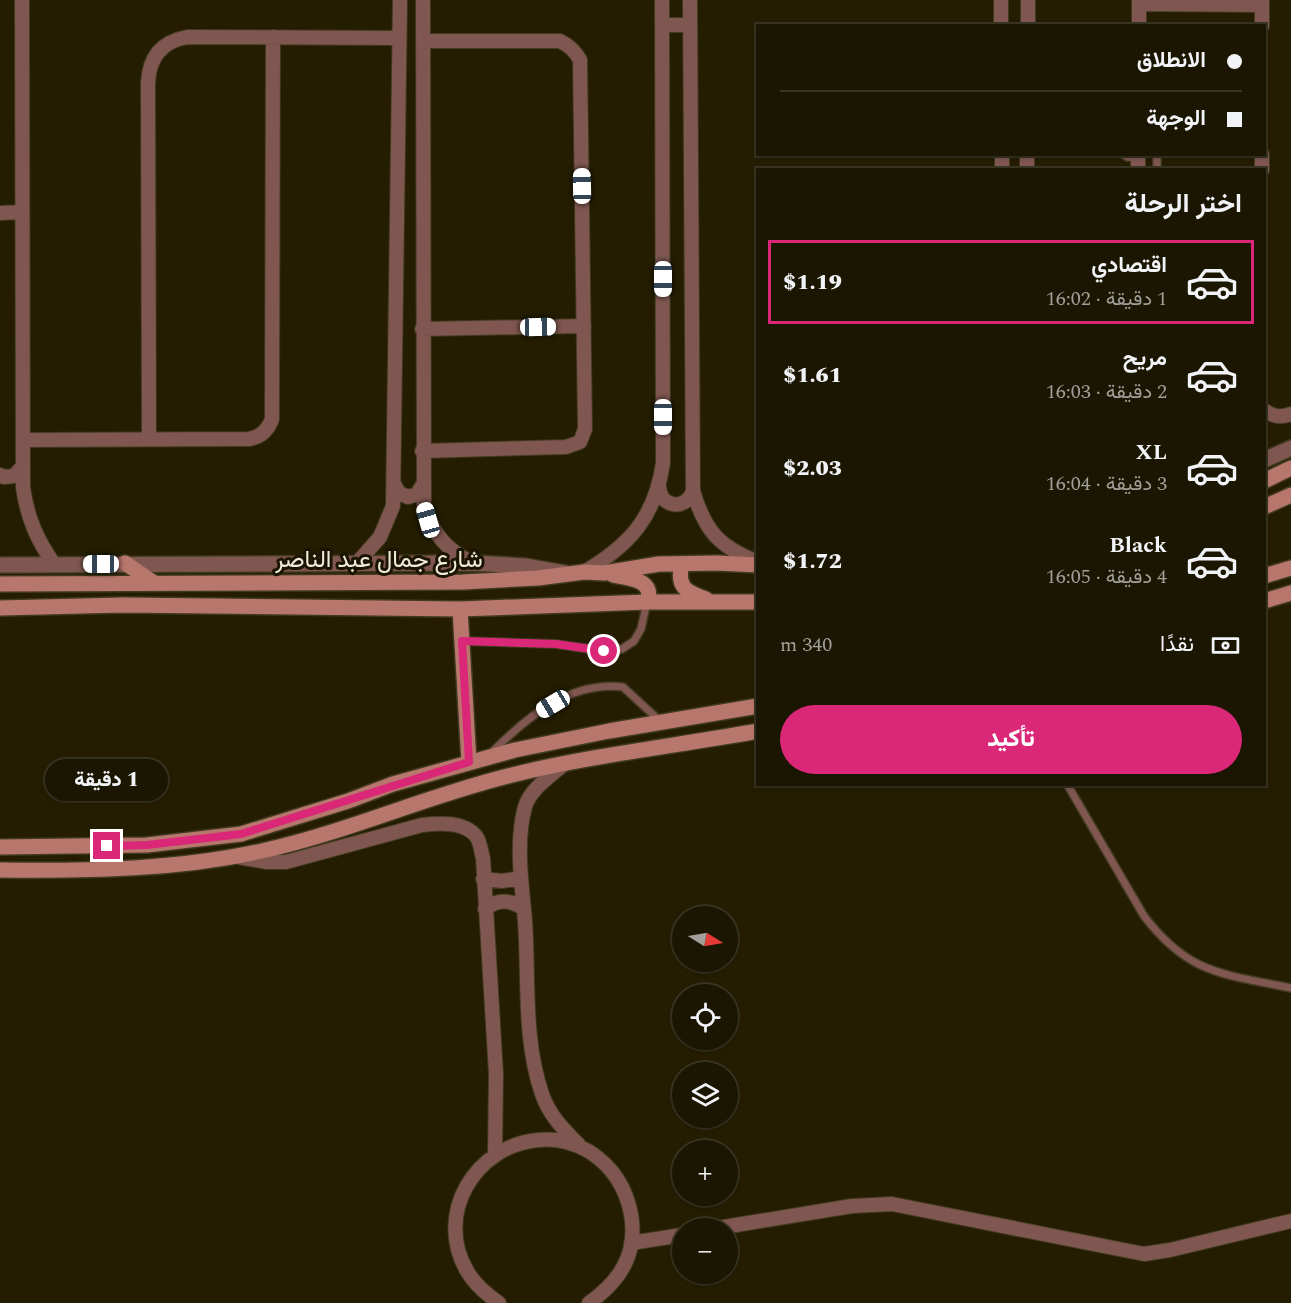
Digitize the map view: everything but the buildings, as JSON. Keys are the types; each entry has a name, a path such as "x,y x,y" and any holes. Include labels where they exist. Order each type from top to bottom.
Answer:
{"main road":[{"path":"1266,480 1291,468"},
{"path":"1266,506 1291,495"},
{"path":"125,563 154,583"},
{"name":"شارع جمال عبد الناصر","path":"0,584 463,582 604,573 652,565 756,563"},
{"path":"682,564 680,578 687,592 716,602"},
{"path":"1266,575 1291,568"},
{"path":"604,573 646,584 649,590 647,602"},
{"path":"1266,600 1291,593"},
{"name":"شارع جمال عبد الناصر","path":"0,608 122,605 460,609 647,602 756,602"},
{"path":"460,609 469,762"},
{"path":"0,847 147,845 241,834 487,757 561,740 756,706"},
{"path":"0,870 109,870 236,857 312,838 484,782 564,764 756,731"}],"street":[{"path":"22,0 23,487 29,518 42,547 54,564"},
{"path":"357,563 375,544 388,522 393,506 400,0"},
{"path":"423,0 422,486 428,520 436,534 452,551 472,563"},
{"path":"0,565 472,563 525,566 579,573 609,557 639,526 659,486 663,463 662,0"},
{"path":"690,0 693,491 708,527 721,542 736,554 756,562"},
{"path":"1001,0 1001,24"},
{"path":"1028,0 1028,24"},
{"path":"1139,24 1139,2 1262,3 1262,24"},
{"path":"662,25 690,25"},
{"path":"149,439 149,70 159,50 177,39 187,37 399,38"},
{"path":"22,440 253,438 260,436 270,425 272,418 273,37"},
{"path":"422,451 567,447 580,442 585,429 580,60 569,45 560,41 423,41"},
{"path":"398,159 423,159"},
{"path":"0,213 22,212"},
{"path":"422,329 584,326"},
{"path":"1266,411 1282,417 1291,414"},
{"path":"1266,459 1291,448"},
{"path":"0,474 14,476 23,466"},
{"path":"394,484 399,493 408,497 417,494 422,486"},
{"path":"659,486 662,497 676,505 687,501 693,491"},
{"path":"564,764 534,790 525,805 521,834 521,878 532,1060 543,1097 559,1125 580,1146 602,1160 618,1178 629,1200 633,1225 626,1260 607,1296 589,1303"},
{"path":"236,857 267,862 286,862 440,822 468,828 477,837 483,858 496,1074 495,1154"},
{"path":"483,879 502,881 521,878"},
{"path":"485,909 500,901 508,901 524,909"},
{"path":"499,1303 483,1291 467,1270 458,1246 456,1220 462,1194 476,1172 495,1154 522,1142 552,1139 580,1146"},
{"path":"738,1225 852,1206 892,1204 1144,1254 1291,1221"},
{"path":"631,1243 672,1237"}],"lane":[{"path":"462,641 556,644 604,651 622,649 634,641 641,629 647,602"},
{"path":"487,757 521,723 564,697 581,690 623,687 662,722"},
{"path":"1068,786 1144,916 1173,949 1191,962 1211,971 1291,988"}],"route":[{"path":"107,846 147,845 241,834 348,801 393,784 469,762 462,641 556,644 604,651"}]}
